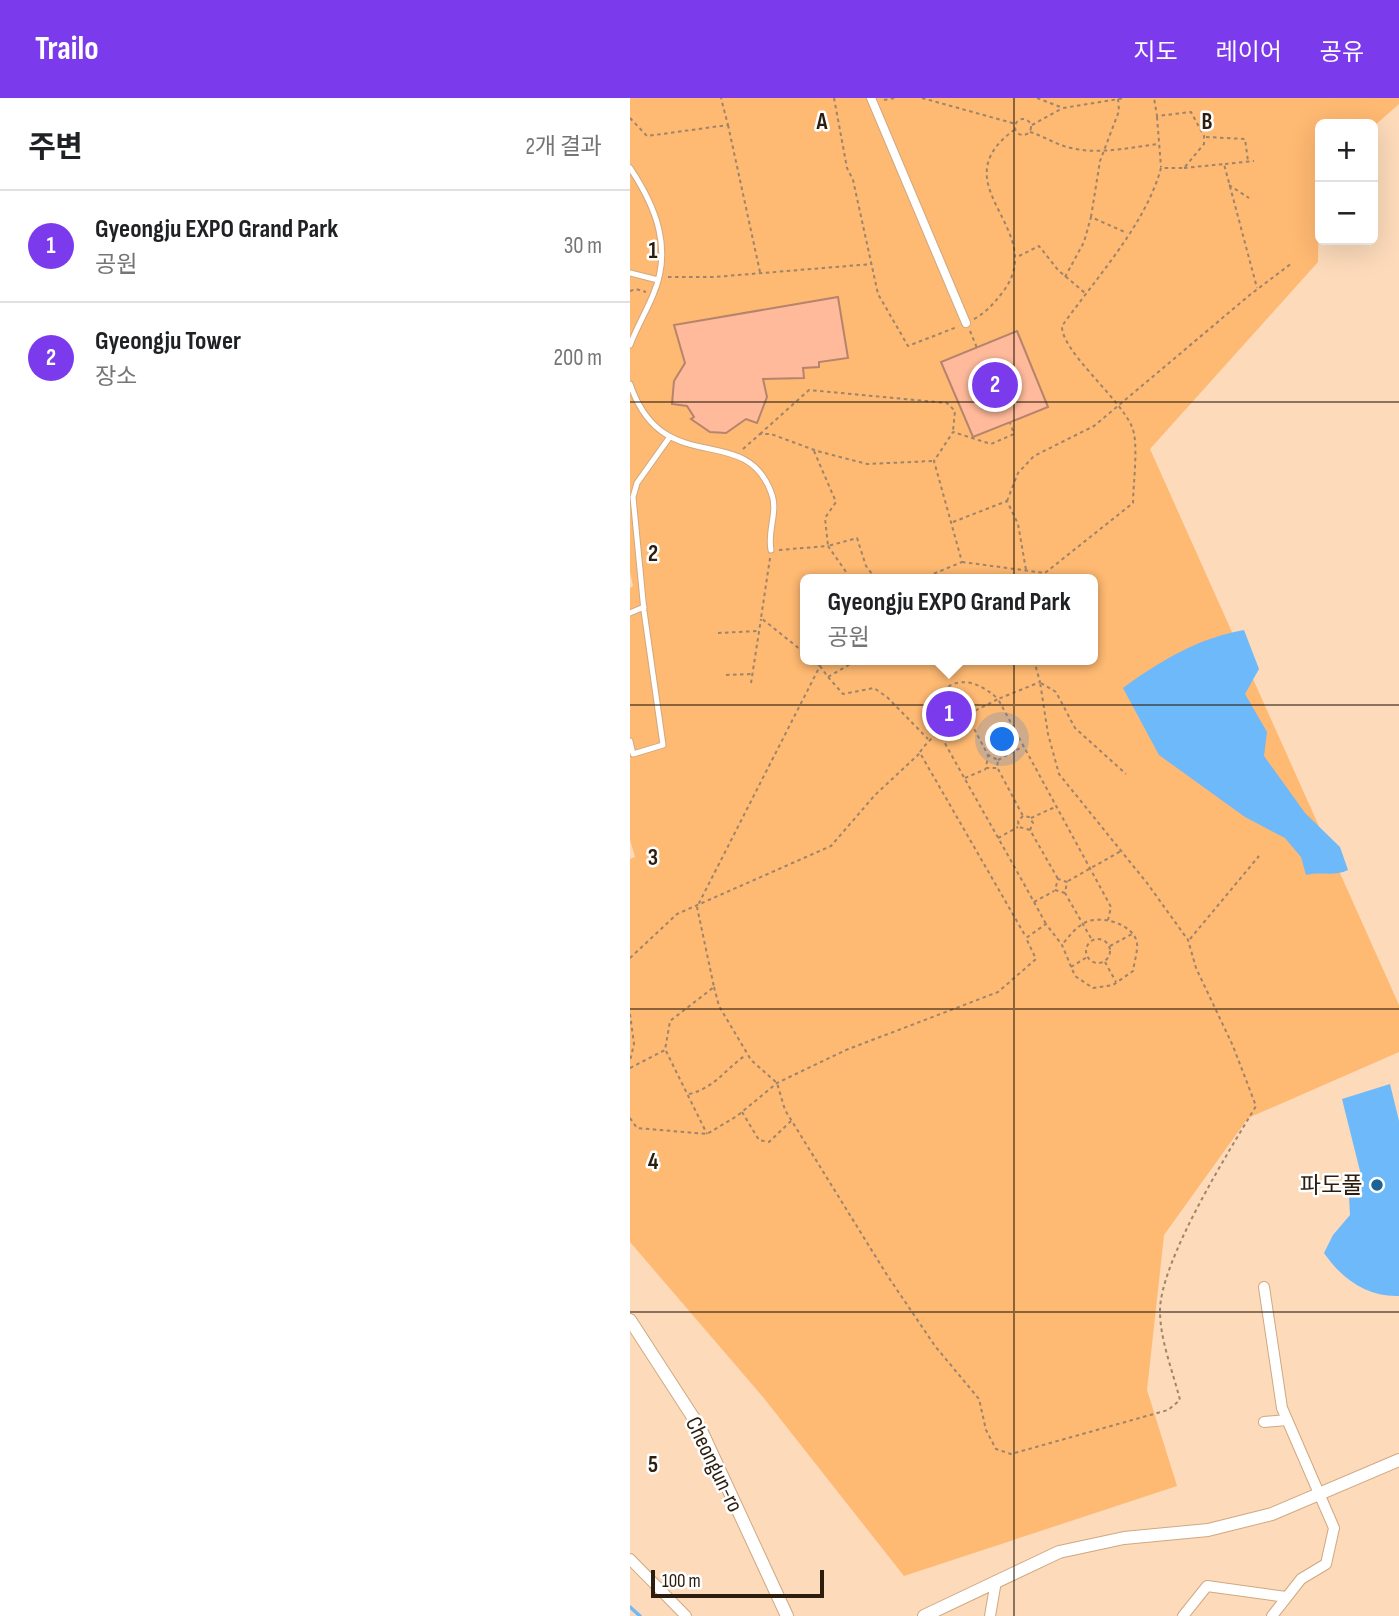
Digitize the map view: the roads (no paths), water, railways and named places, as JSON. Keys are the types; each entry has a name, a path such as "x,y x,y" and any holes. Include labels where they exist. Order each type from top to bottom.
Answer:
{"street":[{"path":"872,100 966,323"},
{"path":"1264,1287 1282,1408 1334,1528 1326,1564 1301,1579 1272,1616"},
{"name":"Cheongun-ro","path":"630,1320 700,1428 788,1616"},
{"path":"1264,1422 1287,1420"},
{"path":"923,1616 1059,1552 1124,1538 1208,1530 1272,1514 1399,1460"},
{"path":"630,1559 686,1616"},
{"path":"990,1616 996,1581"},
{"path":"1183,1616 1208,1586 1286,1597"}],"lane":[{"path":"630,168 656,213 663,252 653,295 630,345"},
{"path":"630,273 659,278"},
{"path":"630,384 635,400 648,419 669,438 691,447 737,454 762,472 771,489 774,511 768,539 771,550"},
{"path":"630,741 631,754 663,745 644,607 633,497 637,483 669,438"},
{"path":"630,613 644,607"}],"water":[{"path":"1244,630 1259,669 1245,694 1267,732 1264,756 1305,813 1340,847 1348,870 1306,875 1301,857 1285,838 1245,817 1159,755 1123,688 1180,652 1211,639"},
{"name":"파도풀","path":"1390,1084 1399,1121 1399,1296 1387,1296 1356,1285 1339,1271 1324,1253 1333,1235 1350,1215 1349,1196 1361,1175 1342,1099"}],"waterway":[{"path":"630,1607 640,1616"}],"place":[{"name":"Gyeongju Tower","path":"995,385"},
{"name":"Gyeongju EXPO Grand Park","path":"949,714"},
{"name":"파도풀","path":"1377,1185"}]}
